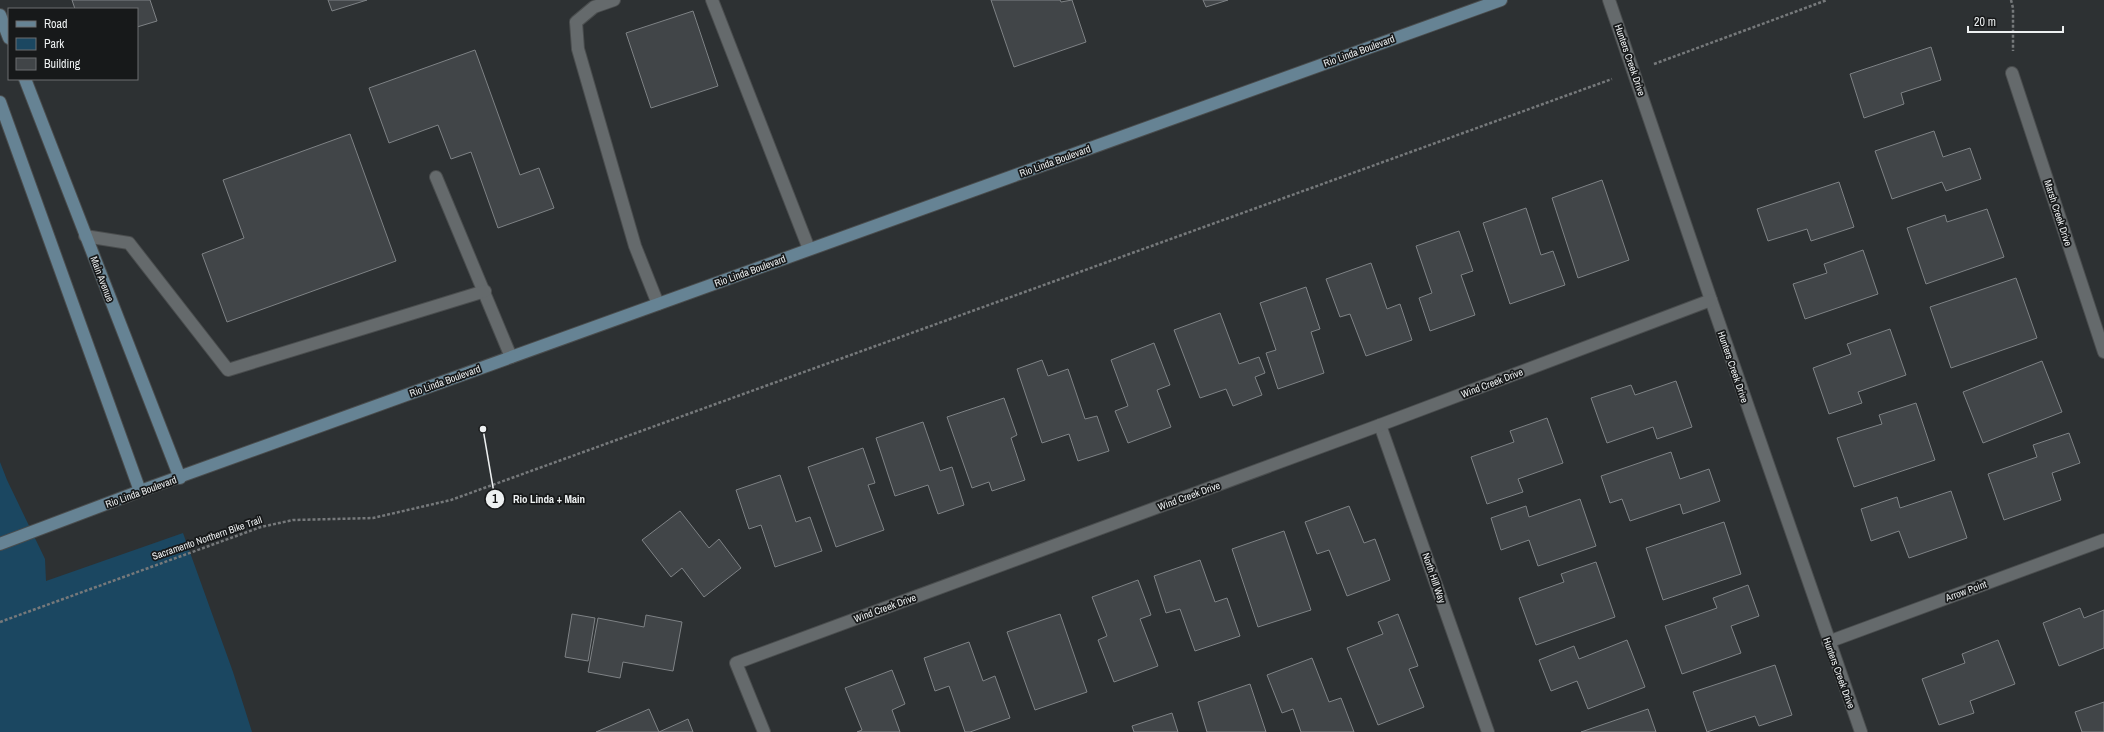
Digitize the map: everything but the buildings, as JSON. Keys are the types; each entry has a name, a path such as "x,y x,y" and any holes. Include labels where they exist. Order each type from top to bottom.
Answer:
{"main road":[{"name":"Rio Linda Boulevard","path":"0,544 140,491 180,478 809,249 1501,0"},
{"path":"0,15 8,35"},
{"name":"Main Avenue","path":"25,80 180,478"},
{"path":"0,102 140,491"}],"street":[{"path":"614,0 594,8 576,22 578,49 635,246 658,304"},
{"path":"712,0 809,249"},
{"name":"Hunters Creek Drive","path":"1609,0 1710,300 1828,642 1861,732"},
{"name":"Marsh Creek Drive","path":"2012,73 2104,352"},
{"path":"436,177 485,291 511,358"},
{"path":"85,236 129,244 228,370 485,291"},
{"name":"Wind Creek Drive","path":"764,732 736,663 1380,425 1710,300"},
{"name":"North Hill Way","path":"1380,425 1488,732"},
{"name":"Arrow Point","path":"1828,642 2104,540"}],"path":[{"path":"1661,61 1827,0"},
{"path":"2011,0 2013,8 2012,73"},
{"name":"Sacramento Northern Bike Trail","path":"0,622 261,526 294,520 374,518 451,500 1608,80"}],"green space":[{"path":"0,462 7,480 45,559 46,581 183,533 233,672 252,732 0,732"}],"place":[{"name":"Rio Linda + Main","path":"483,429"}]}
